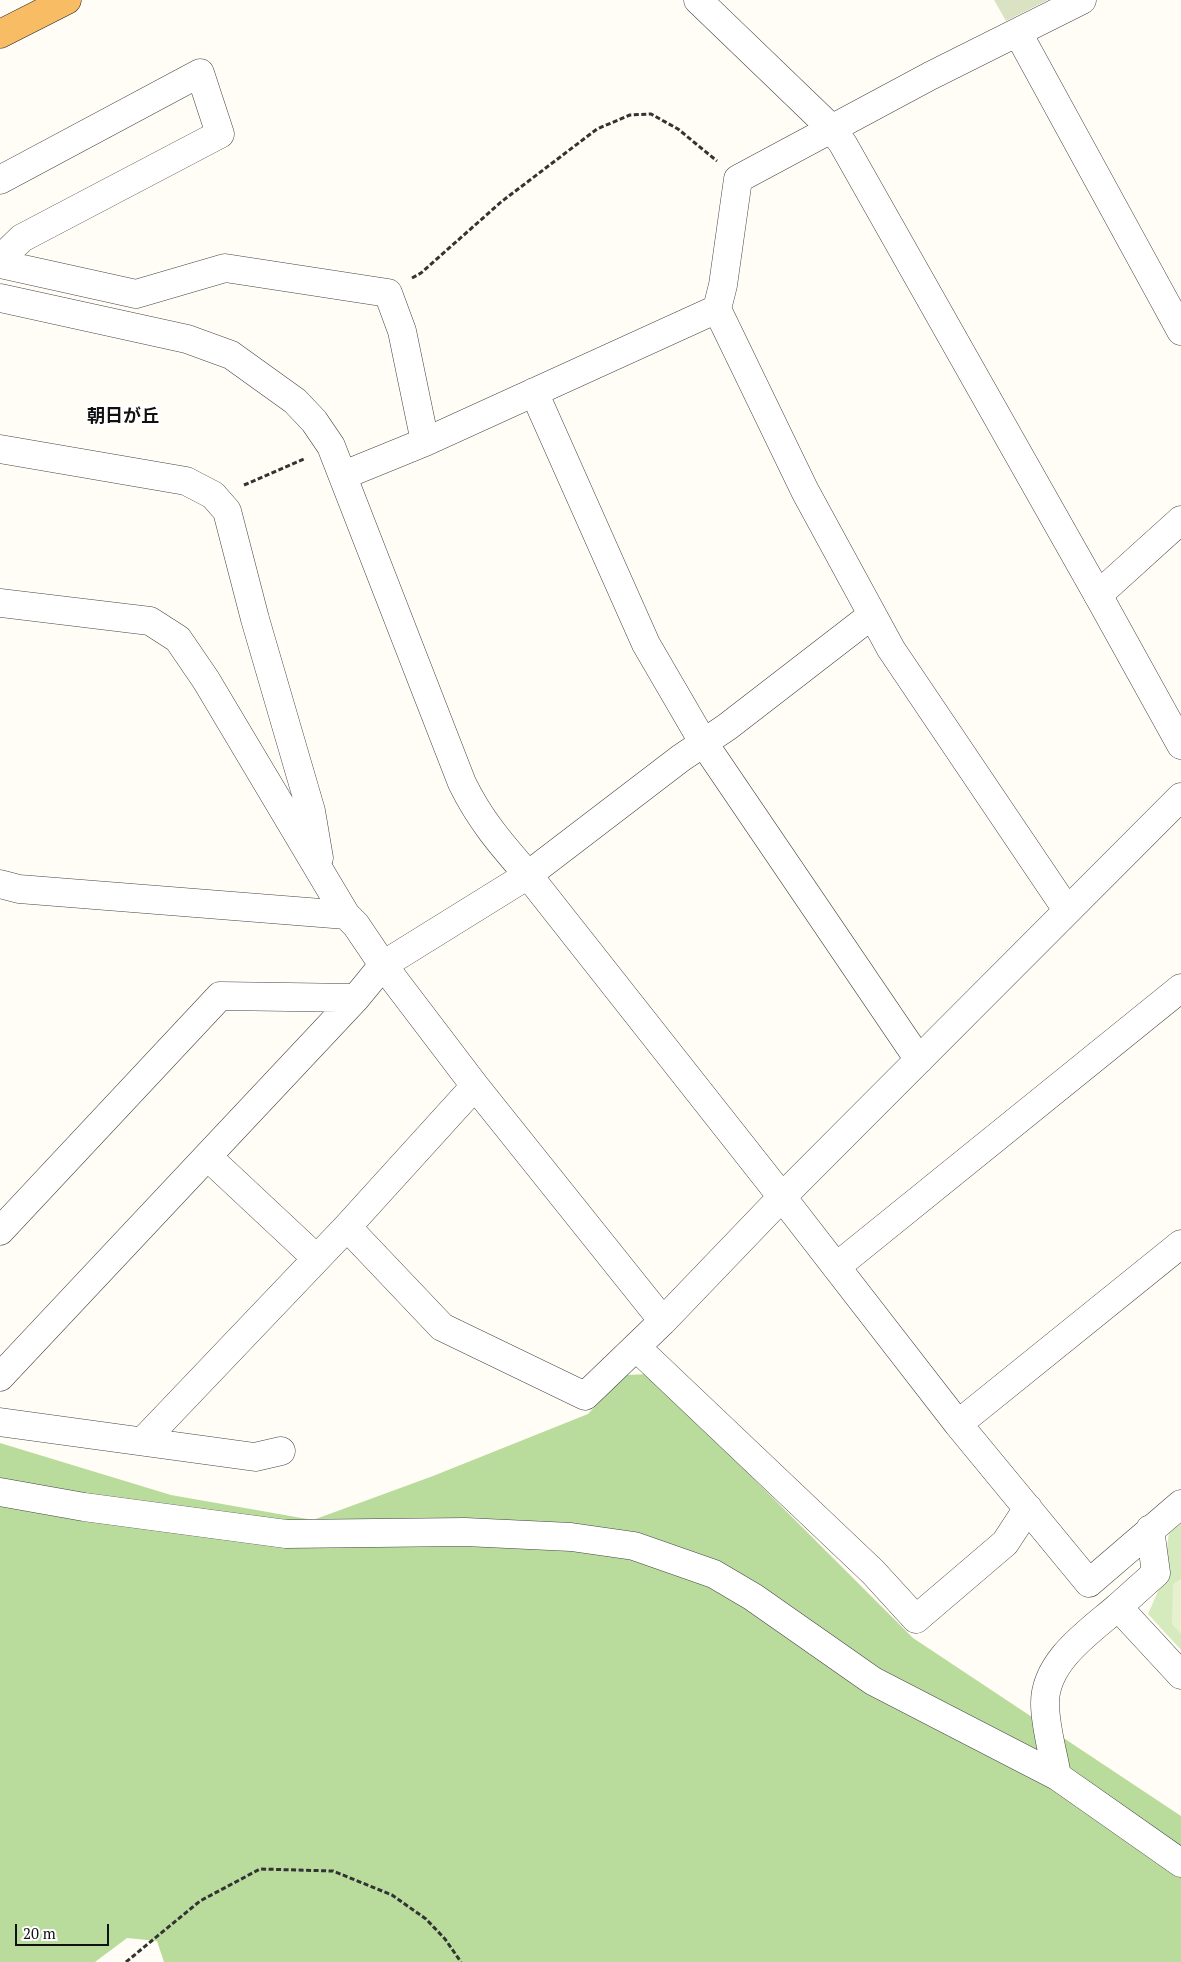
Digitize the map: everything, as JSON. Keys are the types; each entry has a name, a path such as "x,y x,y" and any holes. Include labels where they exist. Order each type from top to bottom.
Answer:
{"highway":[{"path":"0,34 67,0"}],"street":[{"path":"698,0 832,128 1098,595 1181,745"},
{"path":"1067,910 891,649 806,491 717,309 723,285 738,179 930,76 1082,0"},
{"path":"1018,33 1181,331"},
{"path":"0,180 200,73 220,134 22,238 0,259"},
{"path":"0,264 136,294 225,268 388,293 402,331 425,442"},
{"path":"0,298 187,338 231,355 295,401 314,422 331,446 344,475 462,783 473,806 486,826 528,875 958,1424 1089,1583 1181,1504"},
{"path":"344,475 425,442 717,309"},
{"path":"534,392 646,644 703,742 919,1060"},
{"path":"0,449 186,481 213,495 227,511 254,619 311,811 322,874"},
{"path":"1098,595 1181,520"},
{"path":"0,603 150,621 178,639 206,680 346,915 356,925 383,965 475,1086 663,1321"},
{"path":"0,1377 356,998 383,965 528,875 872,615"},
{"path":"347,1227 442,1327 585,1396 663,1321 782,1197 1181,797"},
{"path":"0,884 19,889 346,915"},
{"path":"836,1267 1181,988"},
{"path":"0,1231 220,996 356,998"},
{"path":"143,1441 347,1227 475,1086"},
{"path":"208,1157 316,1258"},
{"path":"958,1424 1181,1244"},
{"path":"636,1347 873,1572 916,1619 1005,1544 1028,1508"},
{"path":"0,1422 254,1457 281,1451"},
{"path":"0,1492 84,1507 286,1534 464,1532 571,1537 634,1546 714,1574 753,1597 873,1681 1057,1776 1181,1863"},
{"path":"1057,1776 1045,1703 1048,1686 1054,1670 1064,1656 1156,1573 1150,1529"},
{"path":"1118,1607 1181,1675"}],"path":[{"path":"388,293 420,273 501,202 597,128 630,114 651,114 678,128 738,179"},
{"path":"241,486 293,463"},
{"path":"126,1962 200,1901 260,1869 333,1871 392,1895 426,1919 445,1938 460,1962"}],"green space":[{"path":"994,0 1048,0 1006,21"},
{"path":"649,1374 913,1638 1181,1816 1181,1962 164,1962 157,1941 127,1938 95,1962 0,1962 0,1443 171,1495 313,1520 433,1476 588,1414 625,1375"},
{"path":"1181,1521 1181,1650 1148,1614 1163,1580 1169,1532"},
{"path":"1181,1579 1181,1634 1172,1624 1173,1584"}],"district":[{"name":"朝日が丘","path":"123,417"}]}
